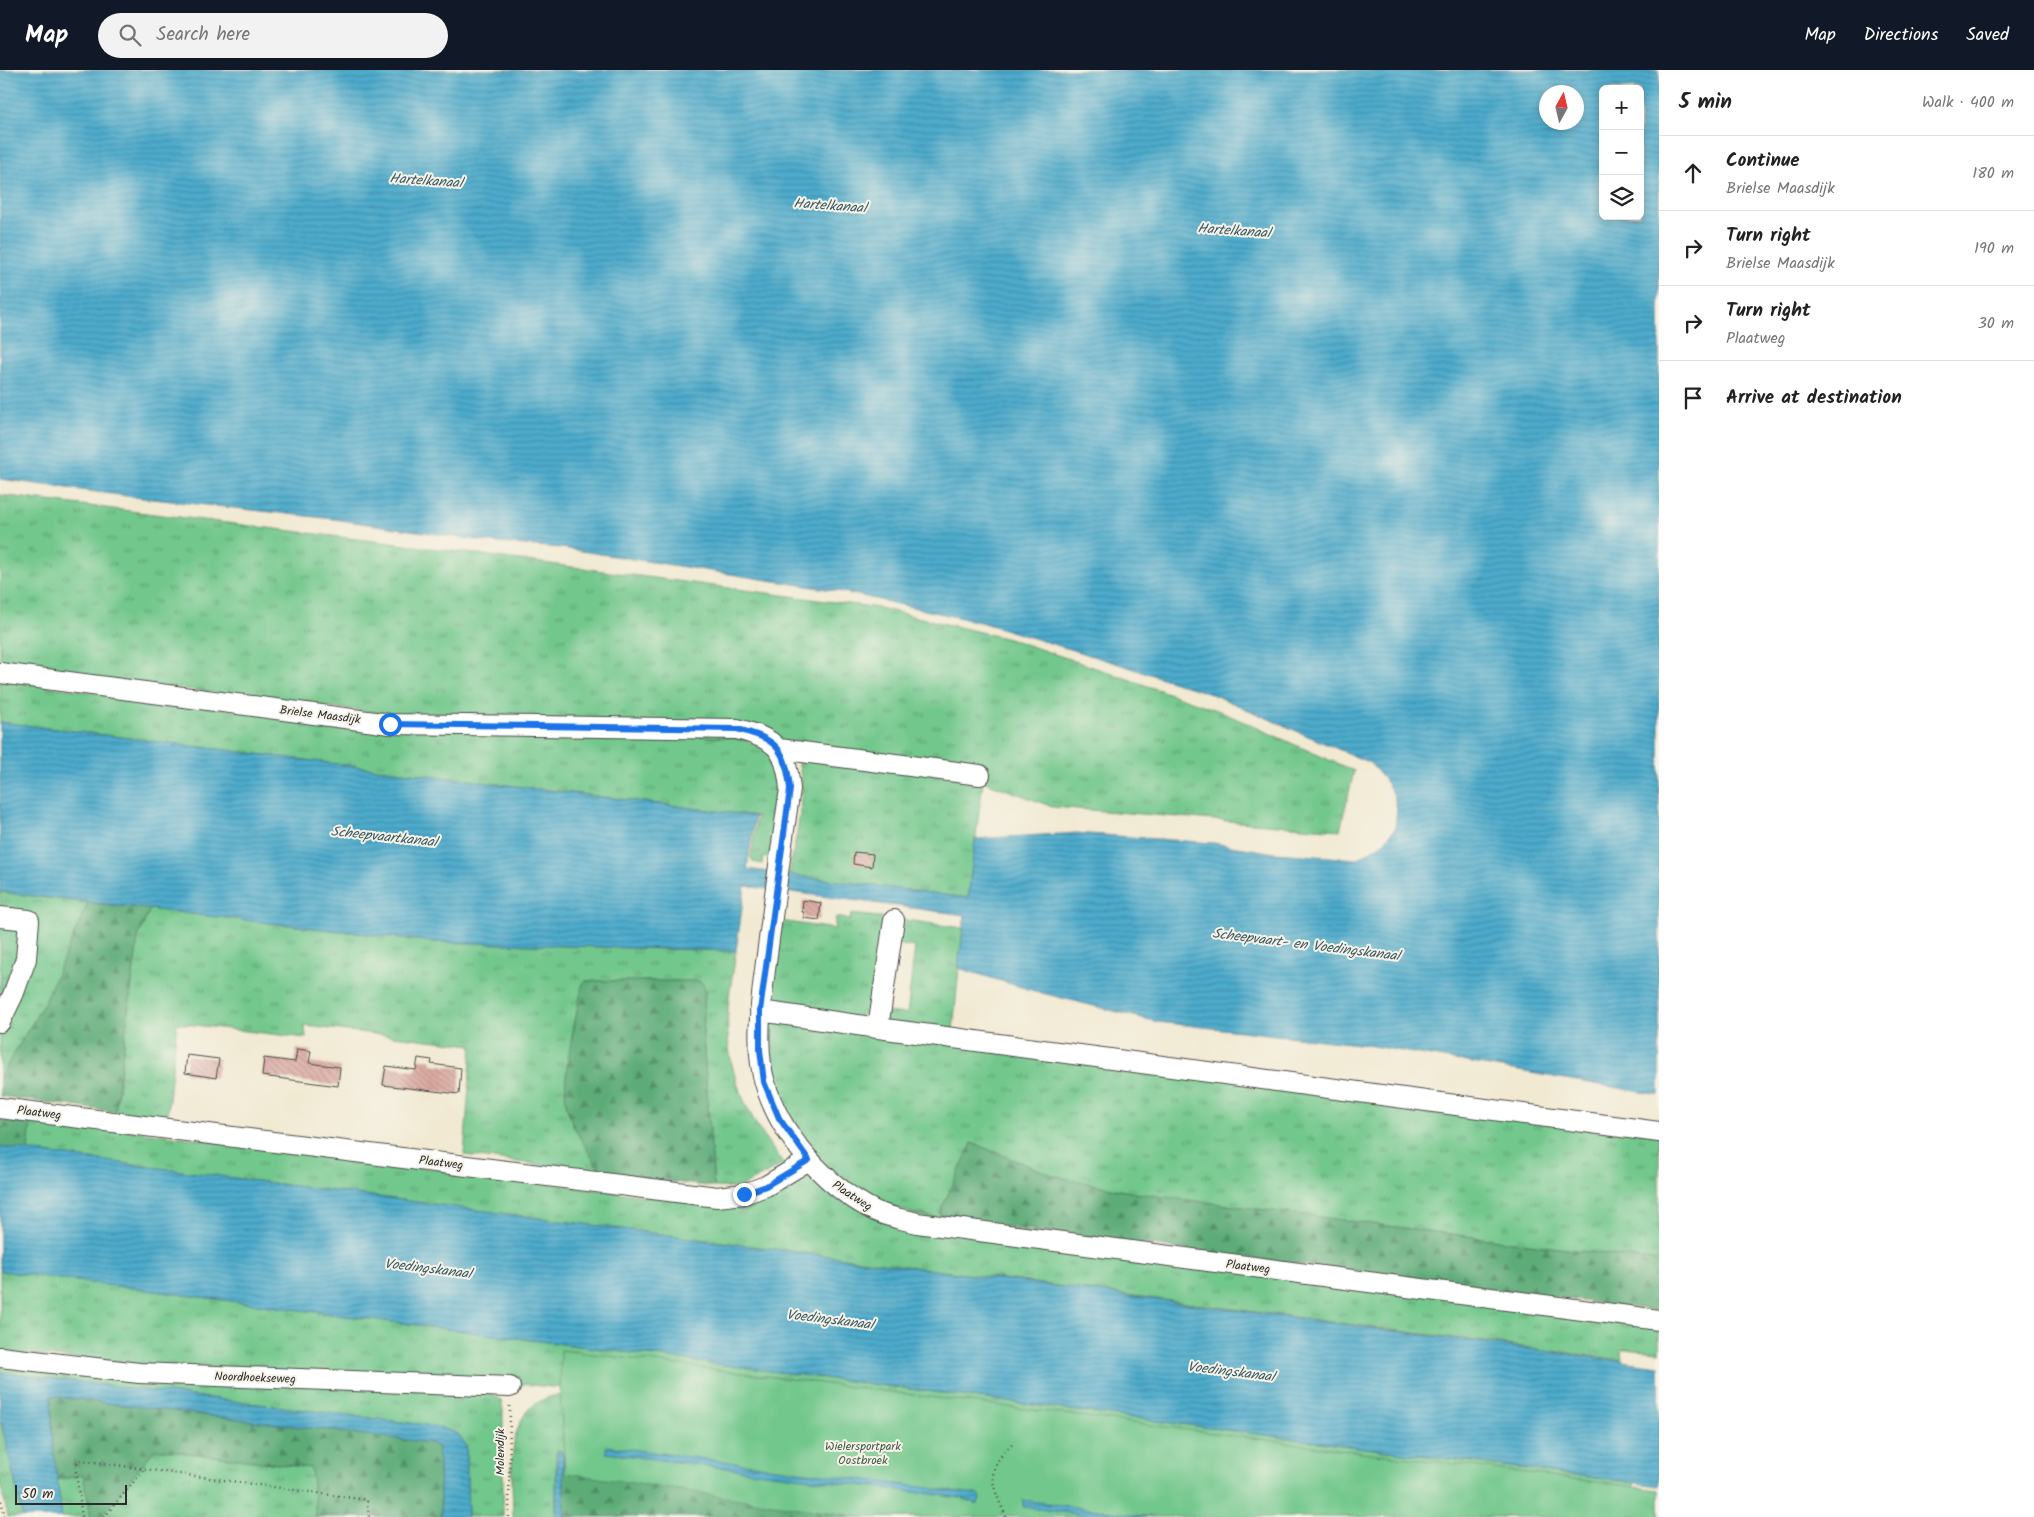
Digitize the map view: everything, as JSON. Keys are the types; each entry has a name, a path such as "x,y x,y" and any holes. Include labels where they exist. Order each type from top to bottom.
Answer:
{"street":[{"name":"Brielse Maasdijk","path":"0,673 390,724 737,729 761,735 779,749"},
{"path":"779,749 980,775"},
{"path":"779,749 788,768 790,789 760,1011 760,1050 764,1082 779,1118 809,1160"},
{"path":"0,917 30,920 26,959 13,995 0,1022"},
{"path":"878,1028 894,920"},
{"path":"760,1011 1659,1132"},
{"name":"Plaatweg","path":"0,1108 718,1197 744,1194 766,1186 809,1160 830,1182 874,1211 917,1223 1659,1320"},
{"name":"Noordhoekseweg","path":"0,1356 158,1374 510,1387"}],"path":[{"name":"Molendijk","path":"509,1517 508,1443 510,1387"},
{"path":"1006,1517 995,1492 993,1474 1001,1455 1013,1443"},
{"path":"82,1517 76,1464 80,1460 367,1500 369,1517"},
{"path":"104,1517 145,1469"},
{"path":"0,1496 5,1517"}],"green space":[{"path":"0,495 438,549 879,608 1013,640 1093,667 1217,710 1354,771 1340,830 1053,807 983,781 968,898 789,875 801,803 802,788 798,763 802,755 982,781 989,770 781,743 779,741 444,721 0,666"},
{"path":"0,680 246,712 739,738 765,748 783,775 776,860 763,857 762,864 753,862 751,857 757,816 0,722"},
{"path":"0,892 88,903 43,1005 0,1077"},
{"path":"88,903 150,909 138,937 115,1112 0,1096 0,1077 43,1005"},
{"path":"150,909 436,942 736,951 728,1008 728,1031 734,1073 740,1092 749,1110 784,1164 739,1188 714,1187 703,1037 705,989 699,981 585,981 582,986 567,1066 565,1096 567,1108 574,1125 601,1173 464,1155 472,1045 305,1026 306,1038 177,1023 167,1118 115,1112 138,937"},
{"path":"851,914 889,918 878,1000 859,1019 776,1007 771,999 781,921 834,929 836,917 850,920"},
{"path":"898,919 963,928 953,1030 885,1023 886,1012 907,1014 915,947 895,944"},
{"path":"585,981 699,981 703,984 705,989 703,1037 714,1187 601,1173 573,1125 565,1096 570,1048 582,986"},
{"path":"776,1020 1659,1135 1659,1261 1134,1193 1055,1176 972,1143 940,1215 963,1221 901,1210 860,1193 824,1163 808,1144 784,1103 769,1059 767,1024"},
{"path":"0,1113 31,1118 28,1151 0,1147"},
{"path":"31,1118 717,1205 741,1205 797,1179 805,1178 820,1182 851,1205 1659,1326 1659,1352 1623,1349 1621,1351 1622,1360 28,1151"},
{"path":"972,1143 1055,1176 1134,1193 1659,1261 1659,1311 963,1221 939,1214"},
{"path":"0,1271 1635,1483 1634,1496 1659,1517 666,1392 552,1387 500,1382 235,1373 0,1352"},
{"name":"Wielersportpark Oostbroek","path":"561,1350 1659,1490 1659,1517 861,1517 565,1473 560,1390"},
{"path":"0,1361 492,1393 501,1401 503,1410 503,1517 468,1517 466,1445 457,1433 434,1426 0,1372"},
{"path":"564,1394 602,1468 563,1457 560,1450 556,1454 556,1517 513,1517 512,1459 514,1440 520,1424 529,1410 543,1399"},
{"path":"51,1396 431,1443 438,1446 441,1517 316,1517 311,1468 155,1449 100,1517 91,1517 83,1475 57,1480"},
{"path":"0,1417 23,1517 8,1517 0,1483"},
{"path":"155,1449 312,1468 316,1517 100,1517"},
{"path":"563,1457 602,1468 921,1517 565,1517"},
{"path":"83,1475 91,1517 62,1517 57,1480"}],"water":[{"path":"0,70 1659,70 1659,1095 1367,1045 1158,1022 1038,992 958,968 965,915 745,886 736,951 436,942 0,892 0,722 755,816 747,869 968,898 975,839 1076,833 1213,843 1275,853 1357,859 1382,844 1395,829 1397,808 1393,793 1370,763 1214,695 984,623 839,591 562,548 499,543 334,519 134,497 0,479"},
{"name":"Voedingskanaal","path":"0,1147 1659,1366 1659,1486 0,1271"},
{"path":"0,1372 434,1426 457,1433 466,1445 468,1517 441,1517 438,1447 431,1443 51,1396 53,1445 62,1517 23,1517 0,1417"},
{"path":"606,1446 979,1494 981,1498 977,1504 961,1498 606,1453"},
{"path":"557,1450 562,1452 563,1457 565,1517 556,1517"},
{"path":"1023,1500 1151,1517 1097,1517 1023,1507"}],"building":[{"path":"854,852 873,854 872,867 853,864"},
{"path":"803,900 821,903 819,920 804,918 804,912 802,912"},
{"path":"297,1049 311,1051 309,1063 340,1067 338,1086 262,1076 264,1058 295,1062"},
{"path":"187,1055 219,1059 216,1078 185,1073"},
{"path":"418,1058 432,1060 431,1064 461,1068 459,1094 383,1085 386,1066 416,1070"}],"route":[{"path":"390,724 737,729 761,735 779,749 788,768 790,789 760,1011 760,1050 764,1082 779,1118 809,1160 766,1186 744,1194"}],"water label":[{"name":"Hartelkanaal","path":"426,181"},
{"name":"Hartelkanaal","path":"830,206"},
{"name":"Hartelkanaal","path":"1234,231"},
{"name":"Scheepvaartkanaal","path":"384,837"},
{"name":"Scheepvaart- en Voedingskanaal","path":"1306,945"}]}
